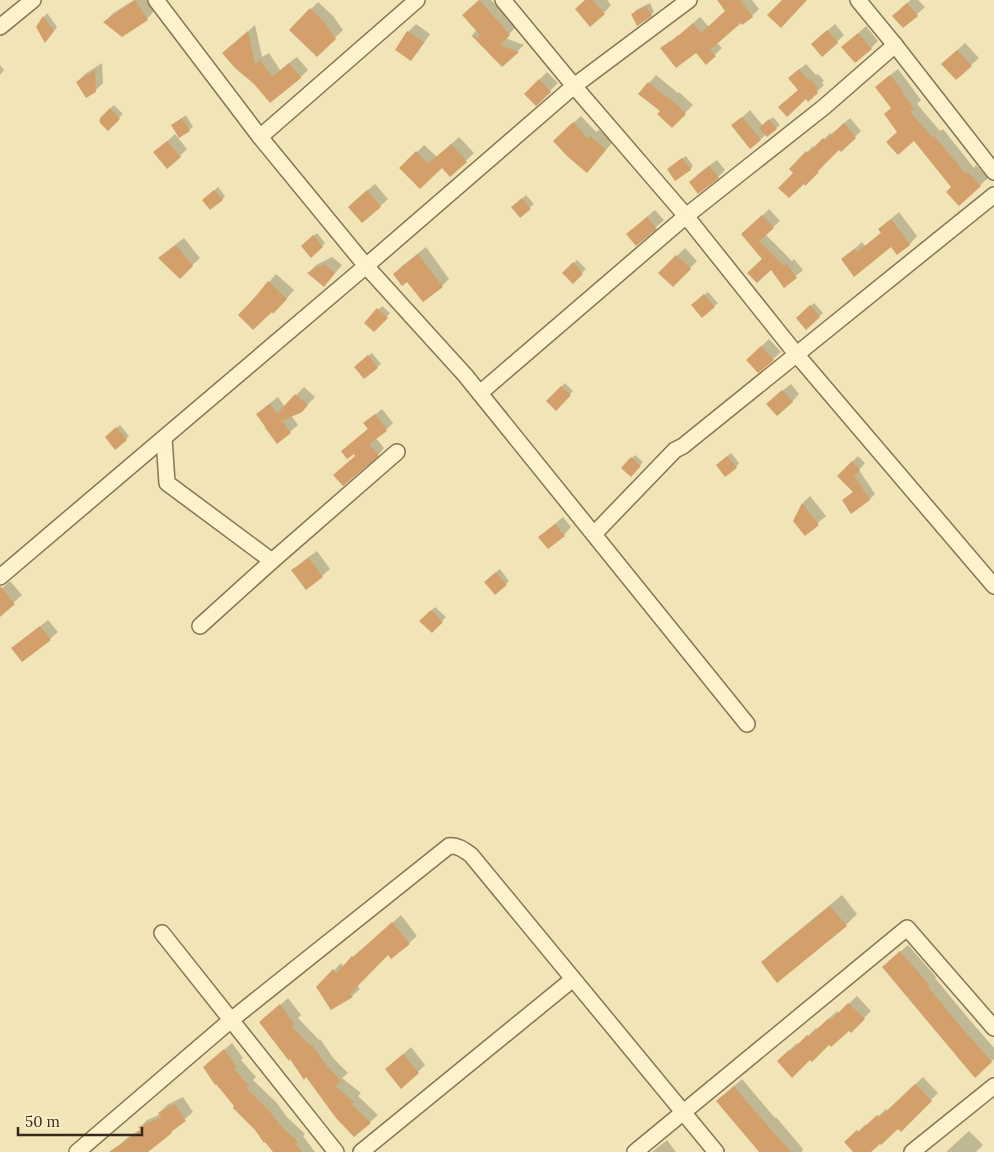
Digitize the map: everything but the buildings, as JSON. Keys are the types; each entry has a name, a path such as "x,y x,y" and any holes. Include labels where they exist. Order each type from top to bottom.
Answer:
{"street":[{"path":"0,27 33,0"},
{"path":"156,0 260,137 366,266 458,367 747,724"},
{"path":"260,137 417,0"},
{"path":"503,0 686,216 797,355 994,586"},
{"path":"0,577 366,266 574,86 689,0"},
{"path":"858,0 896,45 994,172"},
{"path":"480,394 686,216 824,107 896,45"},
{"path":"594,534 675,450 683,446 797,355 994,195"},
{"path":"164,438 168,483 272,561"},
{"path":"200,626 397,452"},
{"path":"77,1152 231,1020 449,846 461,848 471,855 716,1152"},
{"path":"635,1152 907,928 994,1028"},
{"path":"162,933 336,1152"},
{"path":"361,1152 573,979"},
{"path":"912,1152 994,1086"}]}
